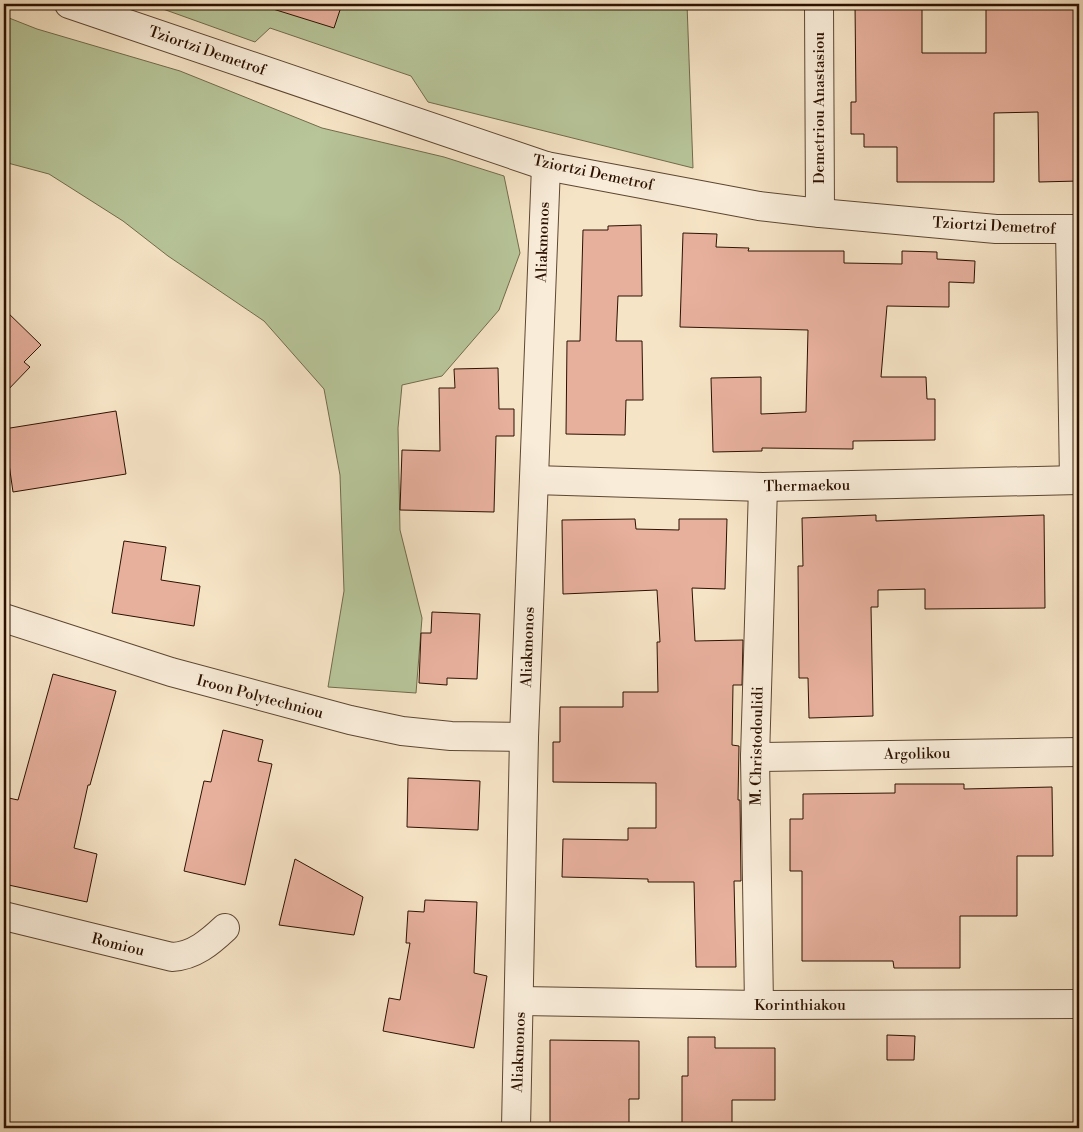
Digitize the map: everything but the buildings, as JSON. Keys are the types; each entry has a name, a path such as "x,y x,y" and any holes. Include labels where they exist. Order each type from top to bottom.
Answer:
{"street":[{"name":"Tziortzi Demetrof","path":"70,4 546,166 759,206 996,229 1074,229"},
{"name":"Demetriou Anastasiou","path":"819,4 820,213"},
{"name":"Aliakmonos","path":"516,1128 524,737 546,166"},
{"path":"1074,229 1077,480"},
{"name":"Thermaekou","path":"534,480 763,488 1077,480"},
{"name":"M. Christodoulidi","path":"759,1005 755,757 763,488"},
{"name":"Iroon Polytechniou","path":"4,618 171,672 350,720 402,731 451,736 524,737"},
{"name":"Argolikou","path":"755,757 1079,752"},
{"name":"Romiou","path":"4,916 172,957 181,957 194,951 225,928"},
{"name":"Korinthiakou","path":"520,1001 759,1005 1079,1004"}],"green space":[{"path":"149,4 687,4 693,168 428,102 411,76 270,28 255,42"},
{"path":"4,16 37,29 180,71 322,128 444,157 504,176 520,253 499,310 442,376 402,385 398,428 400,530 422,618 416,693 328,687 344,591 340,475 324,389 264,321 168,256 123,221 49,174 4,162"}]}
